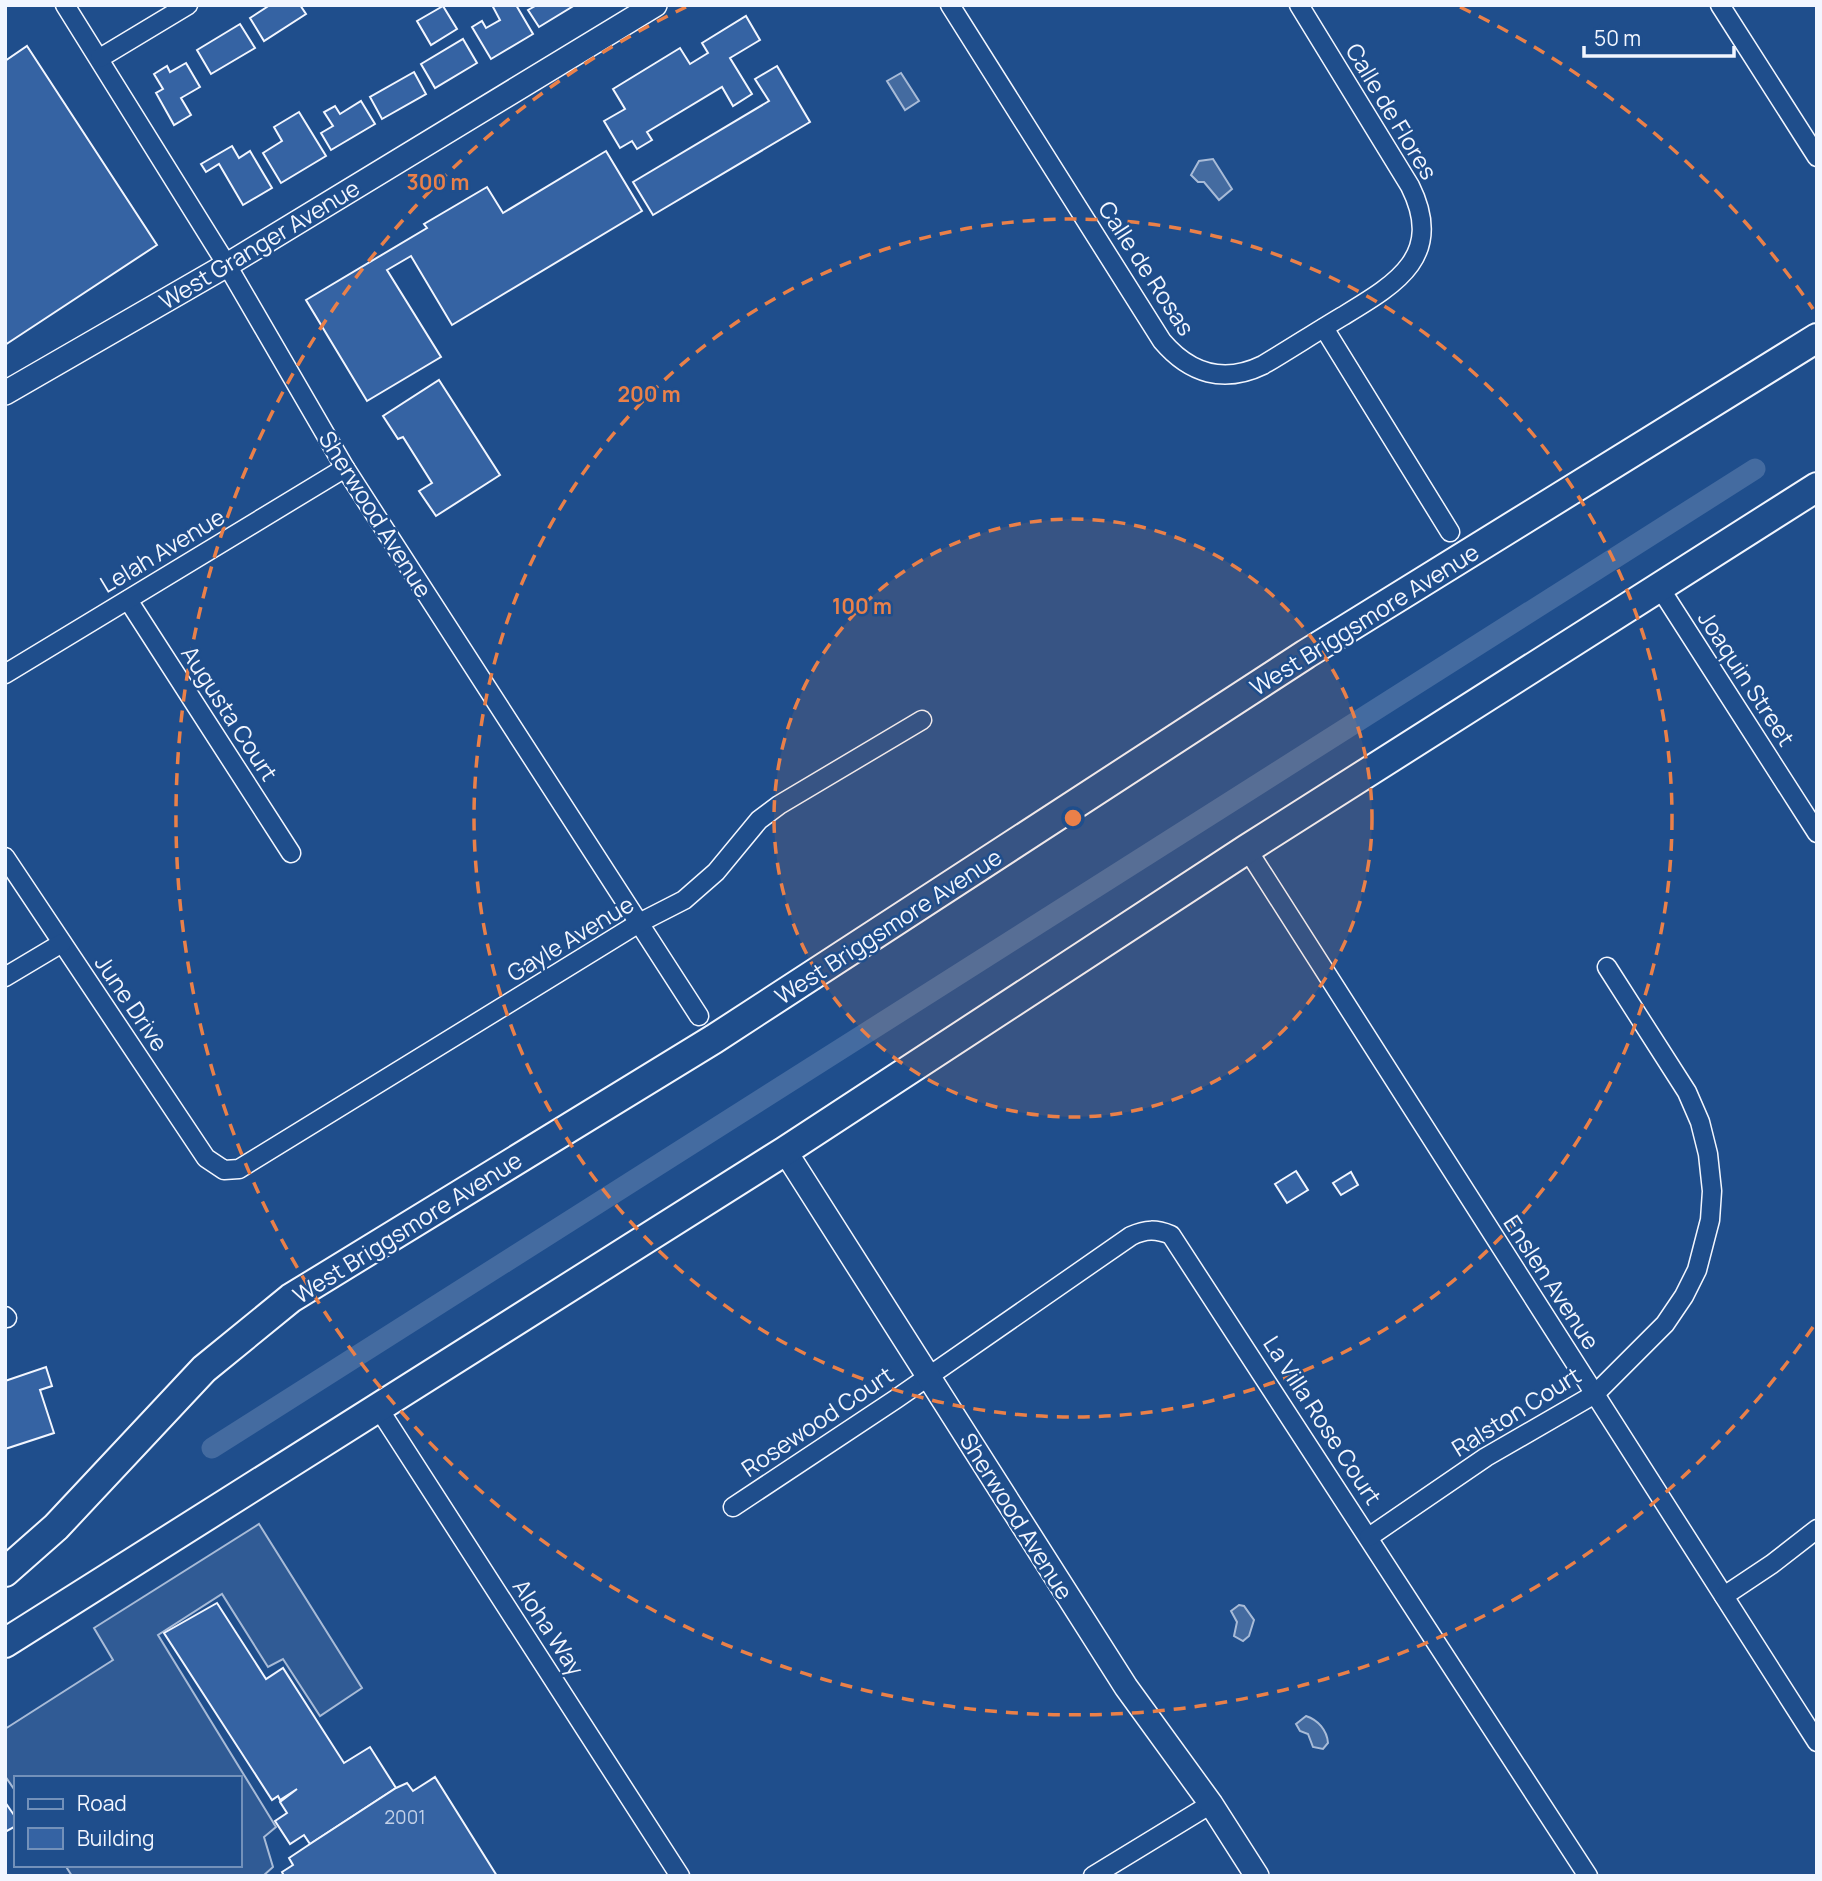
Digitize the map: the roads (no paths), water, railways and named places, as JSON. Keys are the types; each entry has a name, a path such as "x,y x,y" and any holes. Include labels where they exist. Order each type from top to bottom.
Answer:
{"main road":[{"name":"West Briggsmore Avenue","path":"5,1572 55,1527 204,1369 291,1298 714,1040 1306,654 1817,338"},
{"path":"5,1643 785,1151 1247,849 1658,585 1817,487"}],"street":[{"name":"Sherwood Avenue","path":"65,5 227,265 345,468 699,1016"},
{"path":"100,58 188,5"},
{"name":"West Granger Avenue","path":"5,393 227,265 655,5"},
{"name":"Calle de Rosas","path":"950,5 1174,355 1192,368 1209,374 1241,374 1264,365 1324,328"},
{"name":"Calle de Flores","path":"1299,5 1410,186 1422,218 1418,251 1402,277 1324,328"},
{"path":"1720,5 1817,157"},
{"path":"1324,328 1450,532"},
{"name":"Lelah Avenue","path":"5,674 345,468"},
{"name":"Joaquin Street","path":"1658,585 1817,833"},
{"name":"Augusta Court","path":"128,600 291,853"},
{"name":"Gayle Avenue","path":"224,1170 246,1166 639,923 684,900 716,872 760,820 779,805 922,720"},
{"name":"Enslen Avenue","path":"1247,849 1817,1741"},
{"name":"June Drive","path":"5,857 206,1158 224,1170"},
{"path":"5,977 62,943"},
{"name":"Ralston Court","path":"1369,1537 1486,1457 1595,1394 1665,1324 1684,1296 1705,1245 1712,1191 1708,1154 1700,1122 1686,1091 1606,967"},
{"name":"Sherwood Avenue","path":"785,1151 1126,1688 1211,1804 1257,1876"},
{"name":"La Villa Rose Court","path":"928,1375 1131,1236 1144,1230 1158,1230 1178,1242 1588,1876"},
{"name":"Rosewood Court","path":"733,1507 928,1375"},
{"name":"Aloha Way","path":"377,1406 680,1876"},
{"path":"1724,1596 1817,1529"},
{"path":"1093,1876 1211,1804"}],"waterway":[{"path":"212,1448 1755,469"}]}
